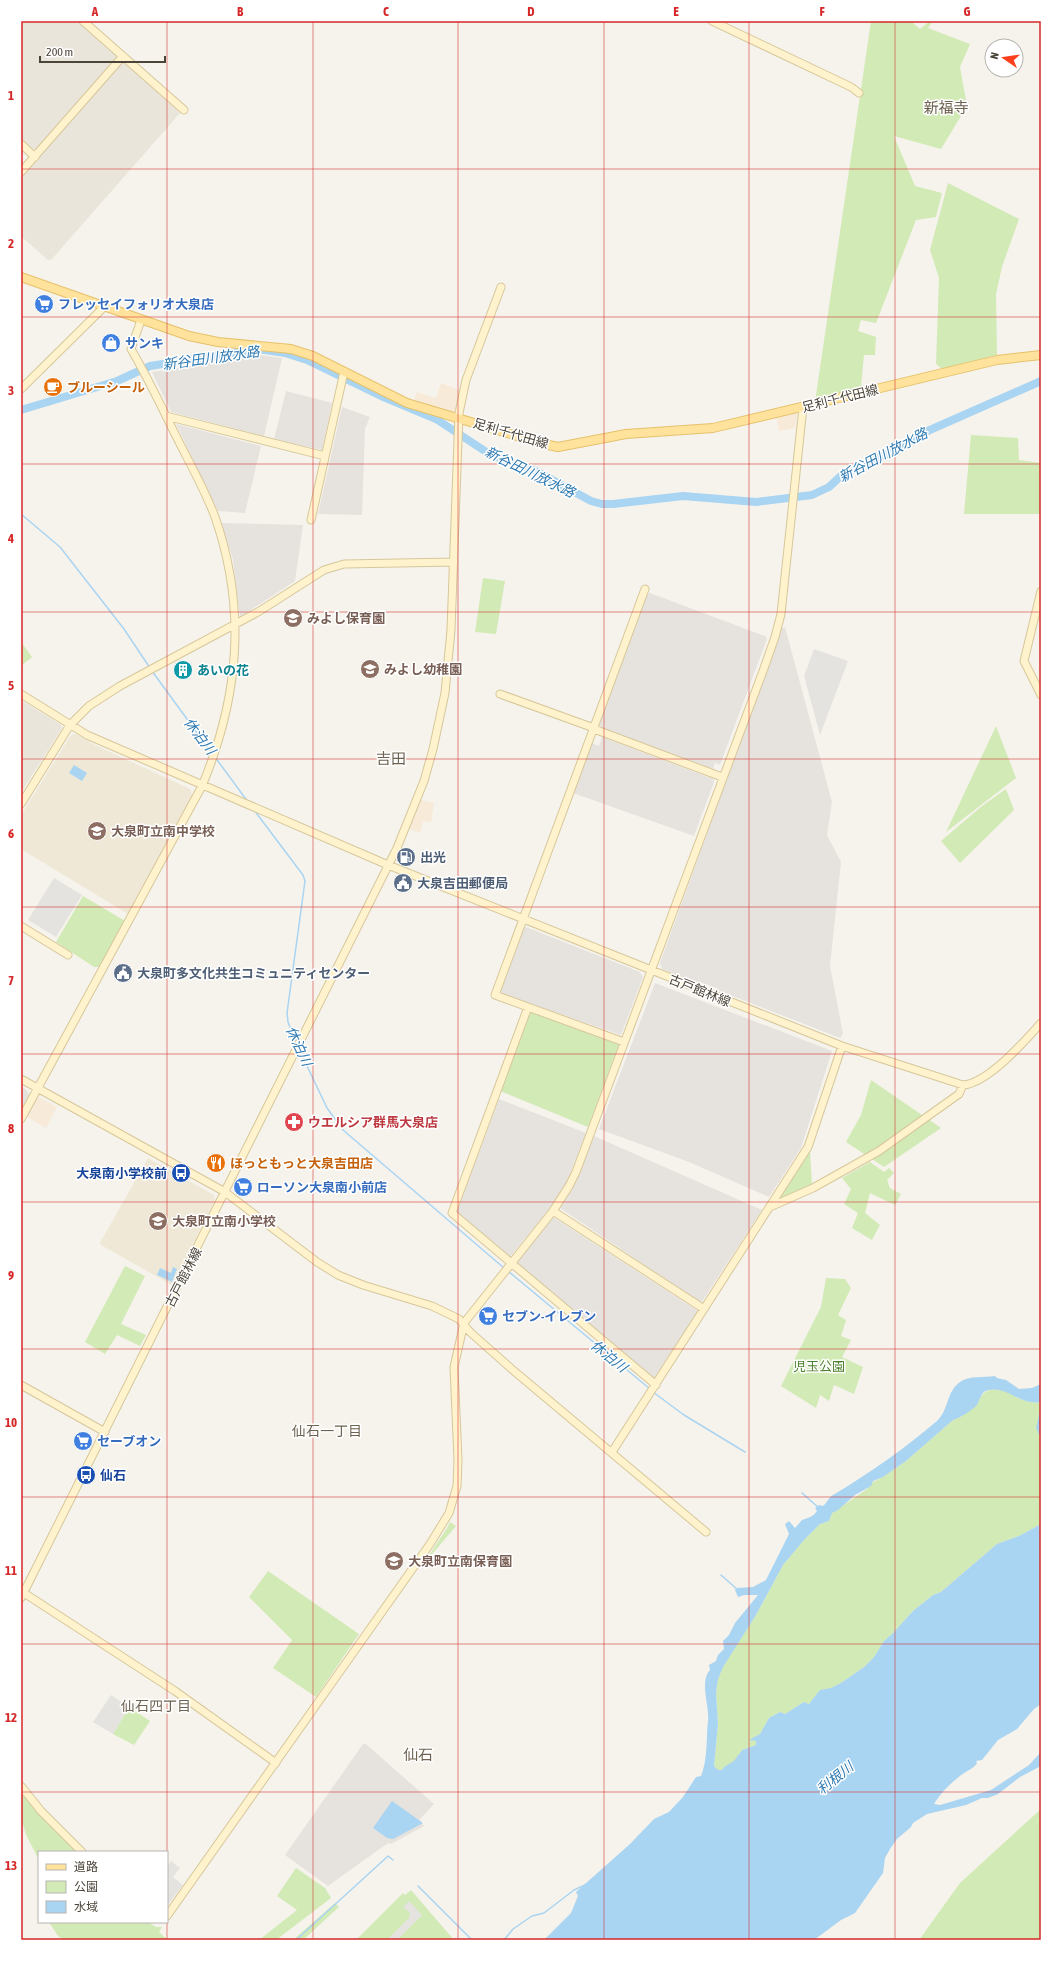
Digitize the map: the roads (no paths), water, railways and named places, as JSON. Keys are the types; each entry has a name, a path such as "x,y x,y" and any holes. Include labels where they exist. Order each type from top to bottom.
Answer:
{"main road":[{"name":"足利千代田線","path":"21,277 189,336 218,342 291,349 312,356 343,376 407,403 558,447 626,434 713,428 997,360 1041,355"}],"street":[{"path":"83,21 184,110"},
{"path":"712,21 851,87 859,93"},
{"path":"21,172 123,56"},
{"path":"21,144 35,157"},
{"name":"古戸館林線","path":"22,1596 298,1047 388,865 419,797 439,724 450,653 459,418 466,380 500,287"},
{"path":"21,389 104,307"},
{"path":"21,1119 202,786 224,722 231,691 235,664 236,625 230,575 214,517 131,346 141,320"},
{"path":"312,520 343,376"},
{"path":"168,1915 430,1544 449,1514 458,1478 454,1367 464,1323 553,1211 576,1172 775,637 781,614 803,407"},
{"path":"166,416 326,456"},
{"path":"21,804 70,725 89,706 100,698 236,625 316,575 334,566 344,564 454,562"},
{"path":"624,1042 495,995 645,588"},
{"path":"1041,591 1024,661 1041,695"},
{"name":"古戸館林線","path":"21,694 87,735 202,786 388,865 842,1046 963,1085"},
{"path":"500,694 722,777"},
{"path":"21,926 68,955"},
{"path":"528,1007 452,1213 655,1386"},
{"path":"770,1207 813,1188 879,1151 959,1094 963,1085 976,1081 1001,1064 1023,1043 1041,1022"},
{"path":"612,1452 808,1147 842,1046"},
{"path":"21,1079 225,1192 317,1262 338,1275 363,1285 437,1308 464,1323 475,1337 706,1532"},
{"path":"553,1211 704,1309"},
{"path":"21,1385 105,1432"},
{"path":"22,1596 175,1691 276,1763"},
{"path":"21,1786 41,1811 81,1851"}],"water":[{"path":"74,765 87,773 82,781 69,773"},
{"path":"173,1267 177,1269 172,1282 157,1275 160,1268 171,1273"},
{"name":"利根川","path":"995,1376 1006,1380 1019,1389 1032,1388 1041,1384 1041,1402 1027,1401 1002,1391 989,1390 984,1392 978,1404 974,1408 953,1420 906,1461 883,1477 873,1481 871,1486 855,1495 838,1510 832,1513 829,1521 820,1524 783,1565 756,1615 723,1667 718,1679 716,1693 718,1724 714,1766 718,1770 722,1770 734,1761 742,1750 756,1745 756,1741 749,1740 760,1734 769,1718 780,1712 785,1714 804,1702 809,1704 820,1690 831,1688 841,1683 864,1667 874,1657 884,1641 913,1611 933,1595 941,1592 997,1544 1021,1535 1041,1524 1041,1704 1034,1709 1017,1729 998,1740 982,1760 976,1761 977,1763 975,1766 952,1783 940,1795 934,1804 940,1805 991,1790 1029,1765 1041,1752 1041,1763 1039,1767 1020,1777 998,1794 988,1798 982,1798 966,1805 927,1814 913,1823 911,1827 897,1839 890,1849 885,1858 883,1873 855,1913 841,1920 814,1940 544,1940 571,1913 578,1896 576,1892 630,1844 654,1819 669,1812 683,1797 696,1777 701,1776 705,1763 708,1715 705,1681 710,1670 709,1665 716,1661 718,1655 724,1649 723,1641 729,1635 735,1623 758,1595 744,1595 738,1597 735,1590 737,1588 753,1587 766,1580 789,1534 785,1524 789,1521 795,1528 802,1520 814,1515 817,1511 815,1508 819,1505 823,1506 831,1496 860,1478 925,1431 941,1417 952,1391 960,1382 968,1378"},
{"path":"1041,1407 1041,1438 1036,1428"},
{"path":"392,1801 423,1823 393,1839 387,1838 373,1828"}],"waterway":[{"name":"新谷田川放水路","path":"21,410 117,381 150,366 258,349 285,353 307,360 381,396 436,419 491,455 536,471 591,501 602,504 613,504 683,496 756,502 812,495 829,487 843,474 885,455 923,433 1041,381"},
{"name":"休泊川","path":"21,514 60,547 124,629 150,668"},
{"name":"休泊川","path":"152,671 211,752"},
{"name":"休泊川","path":"215,757 248,802"},
{"name":"休泊川","path":"254,810 303,875 305,881 287,1013 288,1022 296,1042"},
{"name":"休泊川","path":"299,1049 327,1108 343,1130 504,1268"},
{"name":"休泊川","path":"508,1271 650,1389"},
{"name":"休泊川","path":"653,1392 684,1415 745,1452"},
{"name":"休泊川","path":"802,1493 819,1508"},
{"path":"721,1575 738,1590"},
{"path":"296,1940 388,1856 393,1860"},
{"path":"504,1940 513,1929 532,1916 544,1913 574,1890 589,1883"},
{"path":"418,1886 472,1940"}],"place":[{"name":"フレッセイフォリオ大泉店","path":"44,304"},
{"name":"サンキ","path":"111,343"},
{"name":"ブルーシール","path":"53,387"},
{"name":"みよし保育園","path":"293,618"},
{"name":"みよし幼稚園","path":"370,669"},
{"name":"あいの花","path":"183,670"},
{"name":"大泉町立南中学校","path":"97,831"},
{"name":"出光","path":"406,857"},
{"name":"大泉吉田郵便局","path":"403,883"},
{"name":"大泉町多文化共生コミュニティセンター","path":"123,973"},
{"name":"ウエルシア群馬大泉店","path":"294,1122"},
{"name":"ほっともっと大泉吉田店","path":"216,1163"},
{"name":"大泉南小学校前","path":"181,1173"},
{"name":"ローソン大泉南小前店","path":"243,1187"},
{"name":"大泉町立南小学校","path":"158,1221"},
{"name":"セブン-イレブン","path":"488,1316"},
{"name":"セーブオン","path":"83,1441"},
{"name":"仙石","path":"86,1475"},
{"name":"大泉町立南保育園","path":"394,1561"}],"district":[{"name":"新福寺","path":"946,108"},
{"name":"吉田","path":"391,759"},
{"name":"仙石一丁目","path":"327,1431"},
{"name":"仙石四丁目","path":"156,1706"},
{"name":"仙石","path":"418,1755"}],"park label":[{"name":"児玉公園","path":"819,1366"}]}
